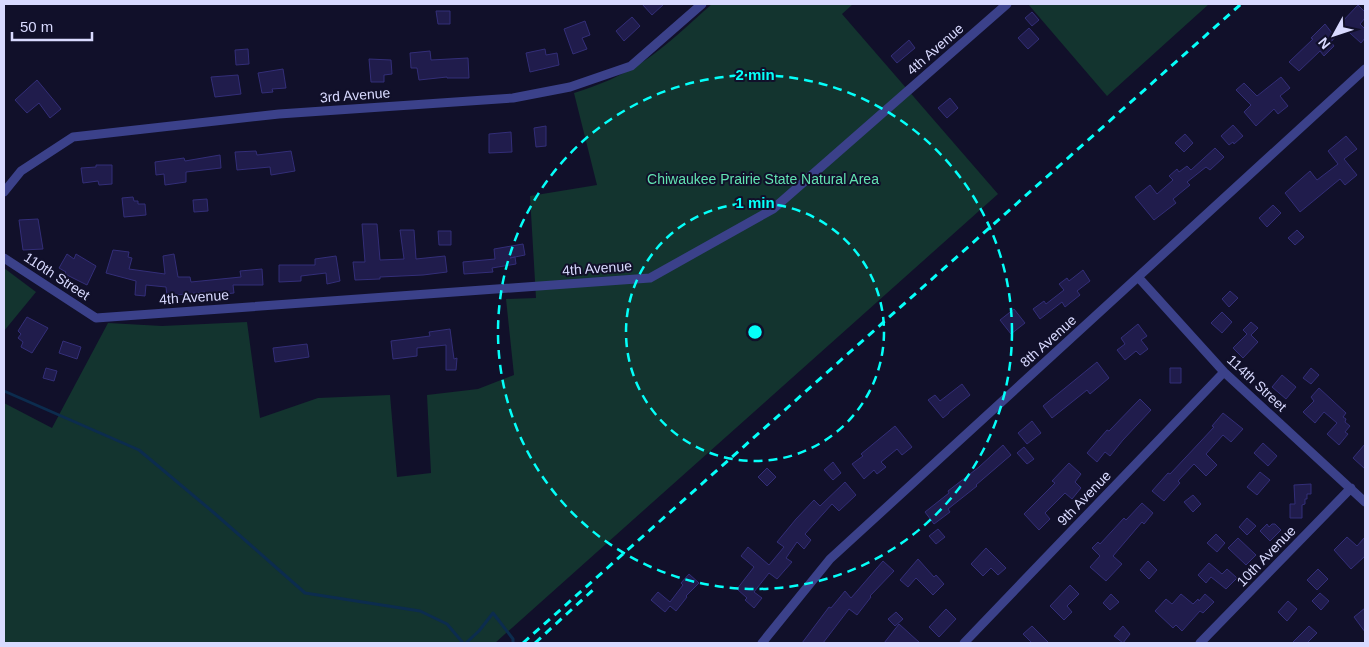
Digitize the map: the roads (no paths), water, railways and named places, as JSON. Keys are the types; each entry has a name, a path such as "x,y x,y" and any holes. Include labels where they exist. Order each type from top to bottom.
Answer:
{"street":[{"name":"3rd Avenue","path":"4,192 21,171 73,137 279,114 513,98 570,86 632,66 702,4"},
{"name":"4th Avenue","path":"96,318 650,278 773,209 1007,4"},
{"name":"8th Avenue","path":"762,643 830,559 1365,69"},
{"name":"110th Street","path":"4,258 96,318"},
{"name":"114th Street","path":"1138,277 1224,372 1365,502"},
{"name":"9th Avenue","path":"964,643 1224,372"},
{"name":"10th Avenue","path":"1200,643 1351,488"}],"waterway":[{"path":"4,391 139,450 305,593 420,611 447,624 463,643"},
{"path":"466,643 479,631 493,613 513,639 513,642"}],"railway":[{"path":"523,643 1241,4"},
{"path":"535,643 594,589"}],"park label":[{"name":"Chiwaukee Prairie State Natural Area","path":"763,179"}]}
